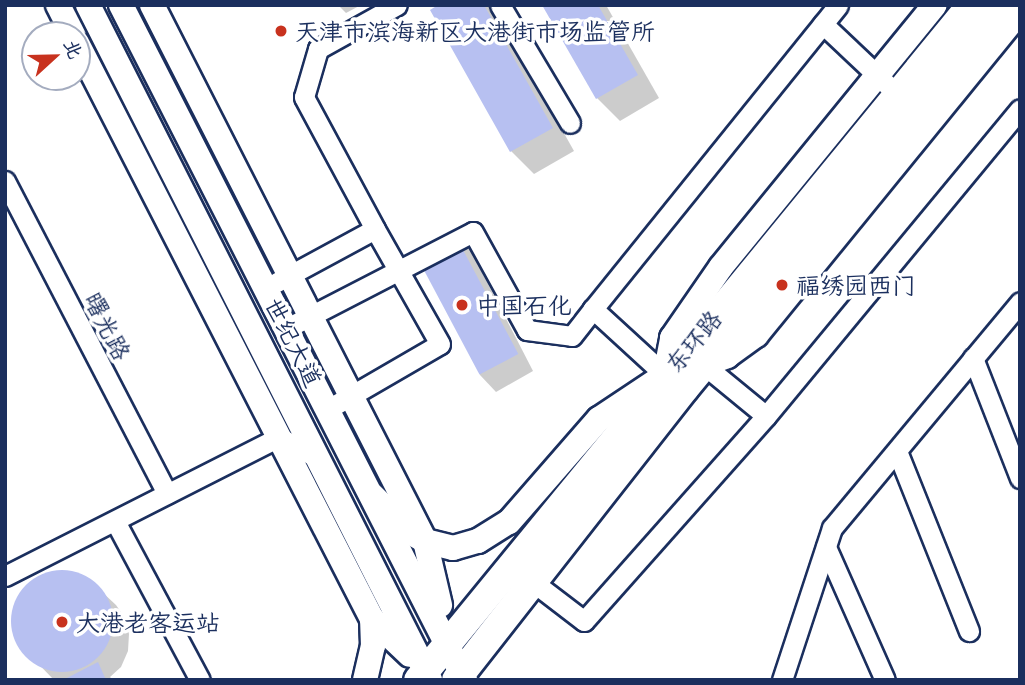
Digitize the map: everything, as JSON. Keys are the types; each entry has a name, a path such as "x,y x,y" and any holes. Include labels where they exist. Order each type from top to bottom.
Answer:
{"highway":[{"name":"东环路","path":"421,677 665,375 888,85 1004,8"},
{"name":"东环路","path":"461,677 705,365 1004,8"}],"main road":[{"path":"58,5 66,21"},
{"name":"世纪大道","path":"88,5 317,458 421,677"},
{"name":"世纪大道","path":"121,5 448,644 461,677"},
{"path":"152,5 425,541 448,644"},
{"path":"888,85 935,5"},
{"path":"91,70 372,619 421,677"},
{"path":"372,495 408,531 425,541 453,548 478,541 499,529 599,419 665,375"},
{"path":"279,437 280,386"},
{"path":"365,680 373,646 372,619"}],"street":[{"path":"328,409 439,344 304,97 318,49 397,5"},
{"path":"500,5 570,123"},
{"path":"287,328 473,232 527,330 572,336 838,5"},
{"path":"823,24 888,85"},
{"path":"533,582 583,621 766,416 1020,109"},
{"name":"曙光路","path":"5,181 167,493"},
{"path":"267,288 375,229"},
{"path":"782,680 832,528 1020,302"},
{"path":"593,309 665,375"},
{"path":"973,358 1020,478"},
{"path":"705,365 766,416"},
{"path":"5,576 279,437 317,458"},
{"path":"897,452 969,631"},
{"path":"115,521 200,680"},
{"path":"826,547 885,680"}],"building":[{"path":"438,5 484,5 553,128 510,152 430,10"},
{"path":"542,5 598,5 638,75 596,99"},
{"path":"454,233 518,354 479,375 415,254"},
{"name":"大港老客运站","path":"62,570 81,574 98,585 109,602 113,621 109,640 98,657 81,668 62,672 43,668 26,657 15,640 11,621 15,602 26,585 43,574"},
{"path":"98,662 106,680 63,680"}],"place":[{"name":"天津市滨海新区大港街市场监管所","path":"281,31"},
{"name":"福绣园西门","path":"782,285"},
{"name":"中国石化","path":"462,305"},
{"name":"大港老客运站","path":"62,622"}]}
